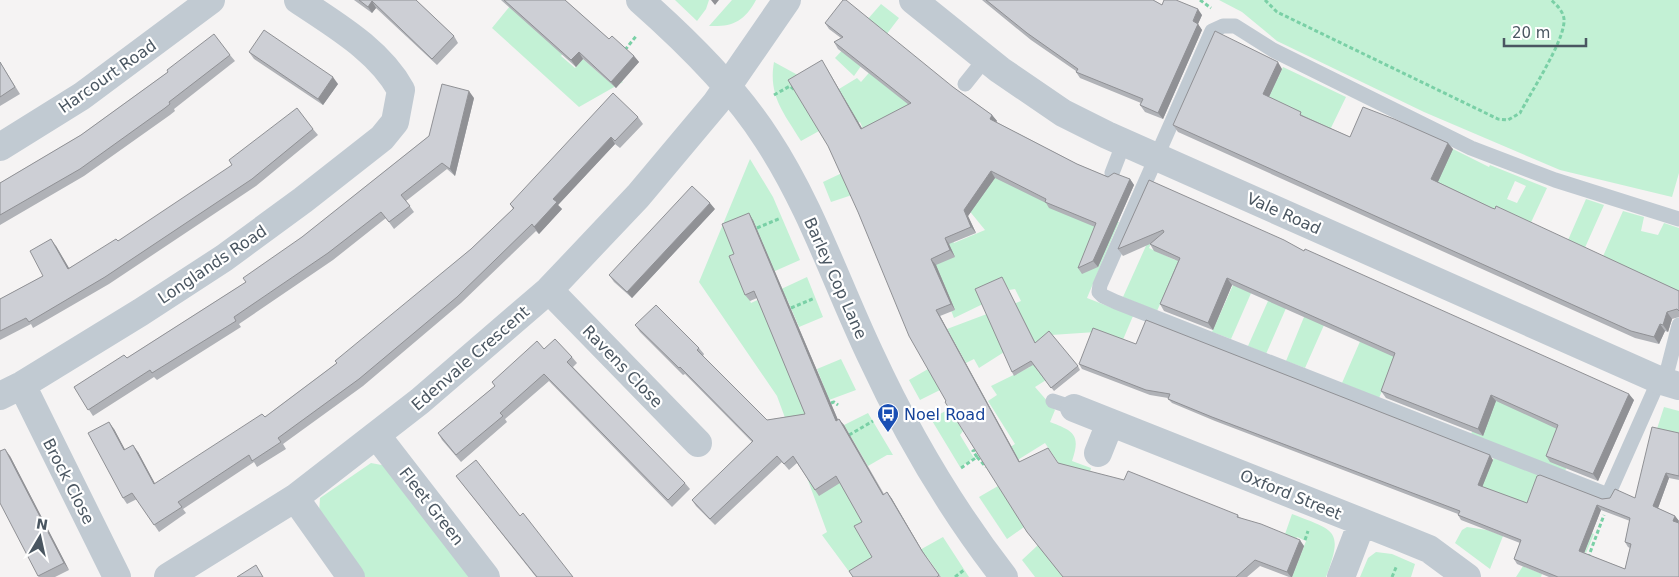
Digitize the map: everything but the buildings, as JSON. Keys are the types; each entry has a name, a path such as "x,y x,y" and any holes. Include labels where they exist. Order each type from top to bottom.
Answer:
{"street":[{"name":"Harcourt Road","path":"0,147 82,96 211,0"},
{"name":"Longlands Road","path":"11,391 208,269 303,200 382,138 395,122 400,105 401,90 385,66 346,33 298,0"},
{"name":"Barley Cop Lane","path":"640,0 727,88 766,138 794,183 823,243 870,354 906,426 972,534 1004,577"},
{"path":"727,88 787,0"},
{"name":"Vale Road","path":"913,0 985,59 1063,113 1124,142 1669,383"},
{"name":"Edenvale Crescent","path":"168,577 295,498 377,436 549,290 638,196 727,88"},
{"name":"Ravens Close","path":"549,290 698,443"},
{"name":"Brock Close","path":"11,391 117,577"},
{"name":"Oxford Street","path":"1064,405 1429,549 1467,577"},
{"path":"1098,453 1110,423"},
{"name":"Fleet Green","path":"377,436 486,577"},
{"path":"295,498 351,577"},
{"path":"1341,577 1362,522"}],"lane":[{"path":"1679,218 1555,180 1471,148 1273,50 1235,26 1223,26 1212,31 1100,285 1099,292 1103,296 1608,495 1669,383 1668,368 1679,325"},
{"path":"965,84 985,59"},
{"path":"1112,173 1124,142"}],"path":[{"path":"1265,0 1277,12 1498,119 1508,120 1520,113 1560,37 1564,21 1558,5 1551,0"},
{"path":"625,50 637,35"},
{"path":"774,95 797,82"},
{"path":"790,86 795,90"},
{"path":"757,228 782,218"},
{"path":"791,308 816,298"},
{"path":"830,403 838,404"},
{"path":"849,435 873,421"},
{"path":"975,450 973,451 986,467"},
{"path":"961,468 977,457"},
{"path":"1587,559 1612,496 1608,495"},
{"path":"954,577 964,570"}],"green space":[{"path":"675,0 709,0 706,9 697,21"},
{"path":"732,0 756,0 747,13 737,22 709,26"},
{"path":"1219,0 1679,0 1679,173 1672,197 1560,170 1424,112 1277,41 1242,12"},
{"path":"881,4 899,18 886,35 867,20"},
{"path":"510,6 544,38 569,46 561,56 575,68 583,59 606,79 612,73 623,82 579,107 492,28"},
{"path":"848,44 866,59 854,76 835,58"},
{"path":"774,62 805,79 839,89 857,78 861,82 874,67 887,87 898,95 920,104 866,135 860,122 824,140 819,131 801,141 783,113 775,95 773,85"},
{"path":"1283,67 1346,97 1329,132 1270,134 1268,74 1278,78"},
{"path":"1433,139 1489,167 1490,165 1547,188 1520,246 1424,181","holes":["1515,181 1526,186 1517,203 1507,199"]},
{"path":"750,159 773,197 800,260 775,271 739,261 734,263 751,303 807,277 823,317 799,327 787,299 763,308 886,561 853,577 822,535 827,532 777,396 699,282"},
{"path":"842,173 852,195 831,202 823,182"},
{"path":"994,176 1119,222 1087,298 1133,316 1122,342 1096,332 1051,335 1054,375 1035,387 1055,410 1050,422 1065,428 1073,435 1076,445 1072,461 1091,468 1083,499 1045,443 992,476 984,464 1015,444 988,401 997,395 991,386 1030,367 1012,347 979,368 974,359 966,363 947,329 1021,301 1015,289 1009,290 1004,281 985,303 954,318 902,186 949,231 954,243 985,230 963,203"},
{"path":"1586,199 1604,205 1583,252 1558,263"},
{"path":"1623,211 1644,217 1641,231 1658,235 1664,223 1679,228 1679,298 1593,279"},
{"path":"1154,228 1158,229 1149,248 1175,260 1187,243 1157,311 1123,297"},
{"path":"1259,275 1231,339 1212,332 1233,285 1245,290"},
{"path":"1294,290 1266,354 1248,346 1268,301"},
{"path":"1332,307 1305,368 1286,361 1304,317"},
{"path":"1368,323 1405,340 1379,398 1342,383"},
{"path":"841,359 856,390 829,400 817,369"},
{"path":"928,369 940,390 920,400 909,380"},
{"path":"1489,398 1588,421 1565,471 1471,434"},
{"path":"1664,407 1679,411 1679,437 1656,432"},
{"path":"949,409 963,431 960,435 974,458 960,467 931,419"},
{"path":"868,413 893,455 887,455 868,466 844,425"},
{"path":"1494,457 1545,477 1587,531 1594,534 1586,553 1466,484 1483,484"},
{"path":"371,463 387,466 473,577 363,577 319,513 320,498"},
{"path":"998,486 1024,527 1007,539 979,497"},
{"path":"1292,514 1318,524 1332,534 1334,549 1326,577 1292,577 1306,541 1297,537 1295,542 1284,537"},
{"path":"1467,527 1487,530 1503,536 1490,569 1455,543 1462,530"},
{"path":"943,537 969,577 941,577 927,557 898,577 918,551"},
{"path":"1038,545 1064,577 1035,577 1022,560"},
{"path":"1376,552 1392,554 1415,564 1411,577 1360,577 1368,558"},
{"path":"1523,566 1542,574 1541,577 1516,577"}],"place":[{"name":"Noel Road","path":"888,433"}]}
